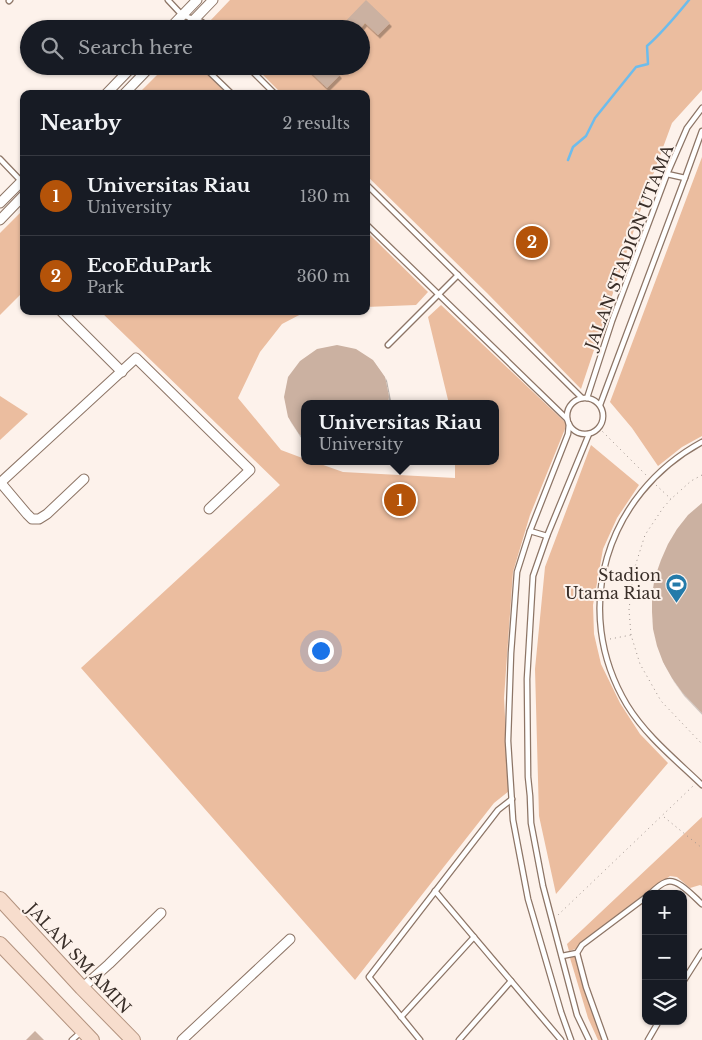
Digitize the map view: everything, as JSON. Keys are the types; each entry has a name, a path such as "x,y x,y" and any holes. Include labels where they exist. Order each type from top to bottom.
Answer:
{"main road":[{"name":"JALAN SM AMIN","path":"0,899 133,1040"},
{"path":"0,944 92,1040"}],"street":[{"path":"177,20 197,0"},
{"path":"194,19 213,0"},
{"path":"110,90 124,75"},
{"path":"128,90 142,75"},
{"path":"0,203 20,184"},
{"path":"0,220 20,199"},
{"path":"65,315 122,372"},
{"path":"84,479 39,520 32,519 0,482 136,358 250,470 209,509"},
{"path":"82,988 162,913"},
{"path":"182,1040 290,939"}],"lane":[{"path":"168,0 182,15 194,19"},
{"path":"181,20 182,15"},
{"path":"212,75 228,90"},
{"path":"256,75 271,90"},
{"name":"JALAN STADION UTAMA","path":"584,398 667,174 687,128 702,108"},
{"name":"JALAN STADION UTAMA","path":"600,405 702,131"},
{"path":"0,159 20,178"},
{"path":"667,174 685,178"},
{"path":"370,188 584,398 596,402 603,411 604,417 599,428 589,434 577,432 569,424"},
{"path":"370,228 568,419"},
{"path":"388,345 458,275"},
{"path":"571,1040 528,899 513,820 508,741 510,653 517,572 530,531 568,434 568,413 570,407 574,402 584,398"},
{"path":"588,1040 577,1015 542,886 531,823 528,776 527,678 533,576 546,536 589,434"},
{"path":"700,784 642,725 628,705 616,684 608,661 603,641 600,613 605,565 612,542 622,520 635,499 651,480 688,449 702,442"},
{"path":"530,531 546,536"},
{"path":"420,1040 369,977 498,810 512,799"},
{"path":"655,890 666,881 674,881 686,890"},
{"path":"687,891 702,904"},
{"path":"435,892 561,1040 568,1031"},
{"path":"562,956 577,953 582,945 642,900"},
{"path":"401,1017 474,937"},
{"path":"684,980 702,952"},
{"path":"577,953 586,987 605,1040"},
{"path":"459,1040 512,981"},
{"path":"648,1040 657,1025"},
{"path":"72,1040 83,1030"}],"path":[{"path":"599,428 651,480"},
{"path":"702,475 691,481 671,499 645,535 633,573 629,610 632,635 640,664 661,701 702,744"},
{"path":"659,488 671,499"},
{"path":"603,641 632,635"},
{"path":"552,920 700,784"},
{"path":"663,816 702,848"}],"shaded area":[{"path":"230,0 702,0 702,90 672,123 647,191 581,389 487,293 370,179 370,90 278,90 263,75 370,75 370,20 211,20"},
{"path":"157,75 208,75 223,90 142,90"},
{"path":"702,157 702,436 682,447 658,466 632,428 610,402"},
{"path":"20,213 20,295 0,315 0,233"},
{"path":"370,235 428,292 416,305 370,307"},
{"path":"441,305 567,424 530,515 513,572 504,698 509,791 494,803 355,980 81,668 280,485 104,315 299,315 282,324 260,352 238,398 281,450 301,458 301,465 323,465 343,472 455,478 455,465 499,465 499,400 448,400 428,317"},
{"path":"0,396 28,414 0,440"},
{"path":"591,445 639,485 617,518 603,549 593,605 594,634 601,664 620,703 640,734 668,763 556,894 539,816 535,669 545,567"},
{"path":"702,817 702,886 690,888 677,877 670,876 651,890 642,890 642,897 581,943 576,949 569,951 567,944"},
{"path":"576,955 604,1040 598,1040 588,1018 570,958"}],"building":[{"path":"366,0 390,23 378,35 370,28 370,20 347,20"},
{"path":"313,75 340,75 327,88"},
{"path":"337,345 356,349 373,360 385,377 389,397 388,400 301,400 301,435 288,417 284,397 288,377 300,361 317,349"},
{"name":"Stadion Utama Riau","path":"702,503 702,713 682,692 663,662 653,629 652,594 655,577 668,544 688,515"},
{"path":"35,1031 44,1040 26,1040"}],"waterway":[{"path":"568,160 573,147 586,136 595,118 636,67 648,64 647,46 664,30 689,0"}],"place":[{"name":"EcoEduPark","path":"532,242"},
{"name":"Universitas Riau","path":"400,500"},
{"name":"Stadion Utama Riau","path":"677,603"}]}
